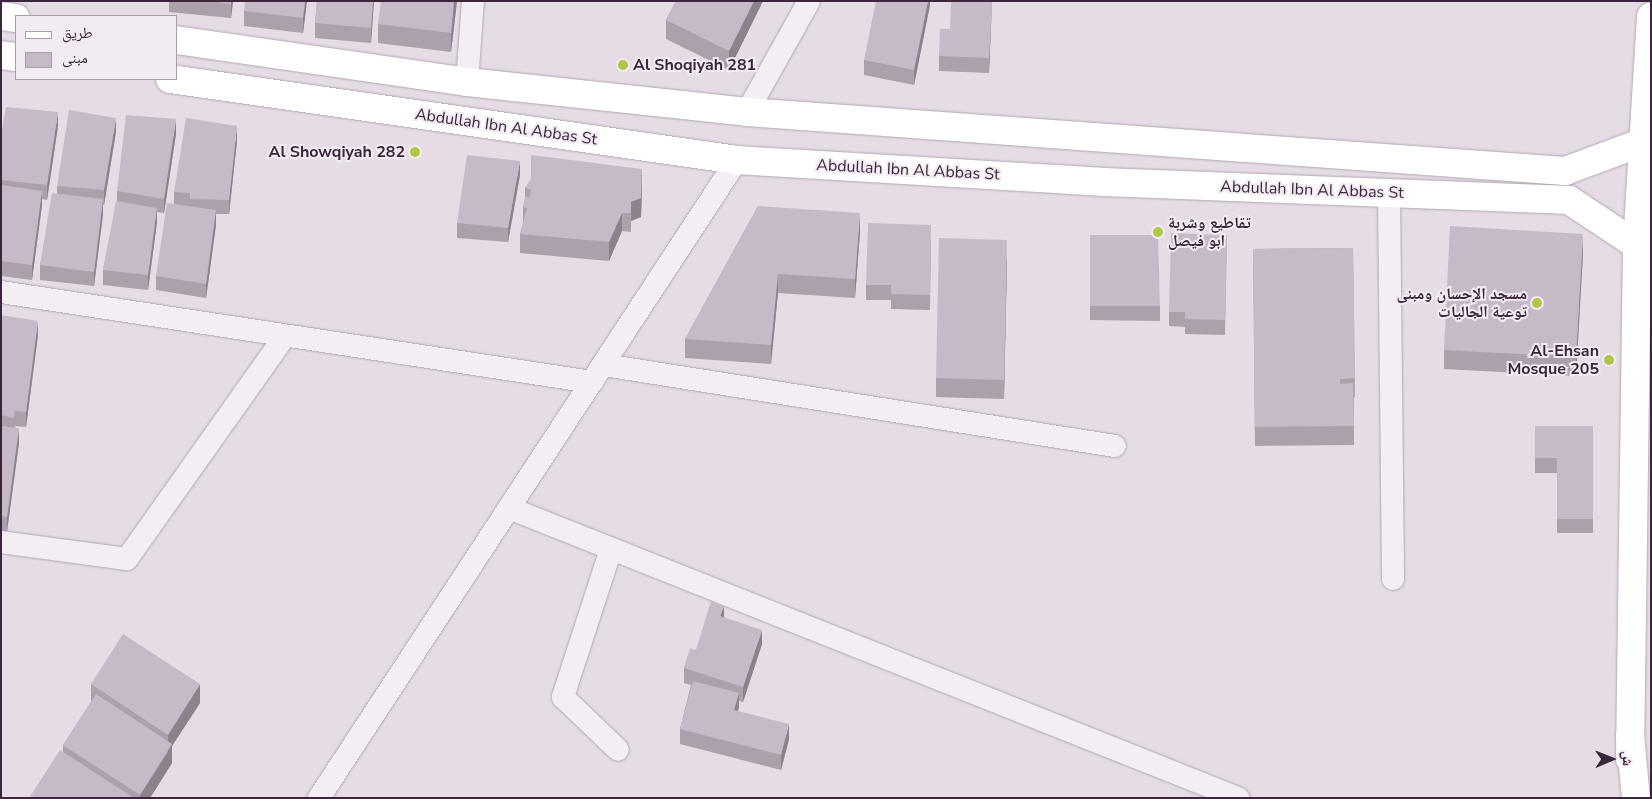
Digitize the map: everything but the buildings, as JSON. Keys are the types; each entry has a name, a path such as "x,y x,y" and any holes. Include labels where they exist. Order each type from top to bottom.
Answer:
{"main road":[{"path":"1,16 15,18"},
{"path":"1631,798 1630,736 1637,245 1651,16"},
{"name":"Abdullah Ibn Al Abbas St","path":"178,40 467,82 747,112 1565,171 1643,142"},
{"path":"1,55 15,57"},
{"name":"Abdullah Ibn Al Abbas St","path":"177,80 737,160 1389,193 1569,200 1637,245"},
{"path":"1630,736 1636,798"}],"street":[{"path":"467,82 473,1"},
{"path":"747,112 809,1"},
{"path":"319,798 737,160"},
{"path":"1389,193 1393,580"},
{"path":"1,292 284,337 598,373 1115,446"},
{"path":"1,542 127,559 284,337"},
{"path":"509,508 1238,798"},
{"path":"611,549 563,697 618,750"}],"place":[{"name":"Al Shoqiyah 281","path":"623,65"},
{"name":"Al Showqiyah 282","path":"415,152"},
{"name":"تقاطيع وشربة ابو فيصل","path":"1158,232"},
{"name":"مسجد الإحسان ومبنى توعية الجاليات","path":"1537,303"},
{"name":"Al-Ehsan Mosque 205","path":"1609,360"}]}
